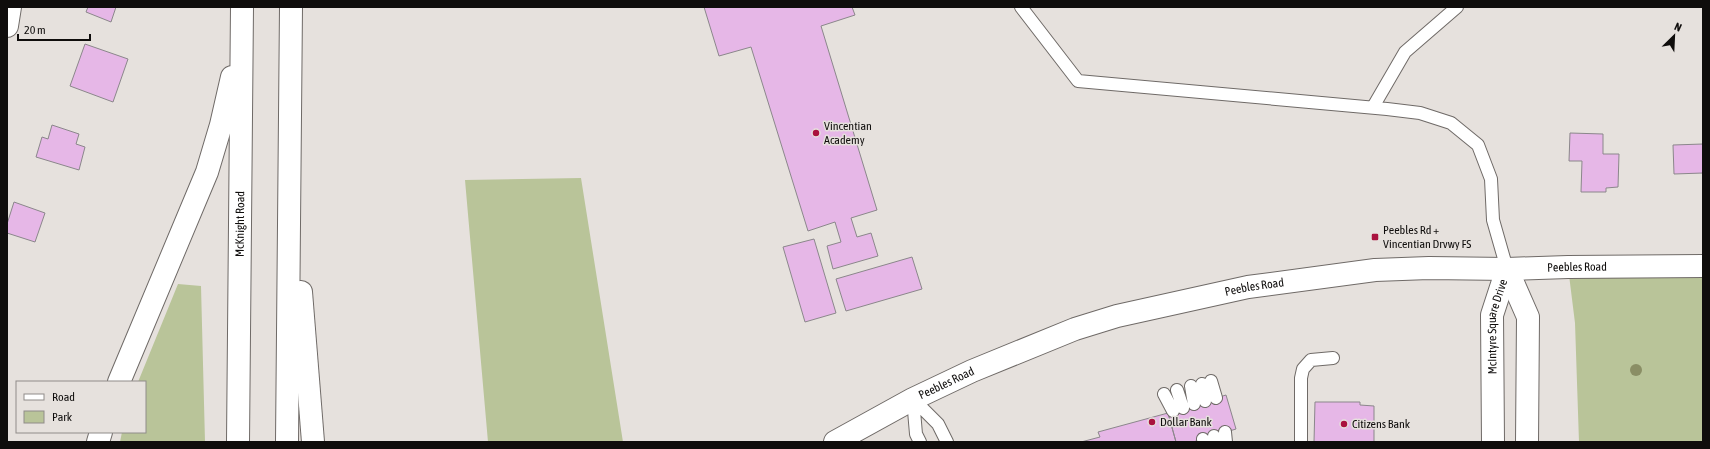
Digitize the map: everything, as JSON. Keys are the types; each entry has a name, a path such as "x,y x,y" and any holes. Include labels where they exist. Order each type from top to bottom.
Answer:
{"main road":[{"path":"7,26 10,7"},
{"name":"McKnight Road","path":"238,442 242,7"},
{"path":"287,442 291,7"},
{"path":"119,381 207,172 221,124 241,34"},
{"path":"290,137 313,442"},
{"name":"Peebles Road","path":"835,442 913,399 979,368 1076,329 1117,316 1248,287 1375,270 1429,268 1507,269 1703,266"},
{"name":"McIntyre Square Drive","path":"1493,442 1492,315 1507,269"},
{"name":"McIntyre Square Drive","path":"1507,269 1528,317 1527,442"}],"lane":[{"path":"1021,7 1078,81 1420,113 1451,123 1478,145 1491,179 1493,220 1507,269"},
{"path":"1373,108 1405,52 1458,7"},
{"path":"1301,442 1301,378 1303,369 1311,360 1333,358"},
{"path":"1194,404 1201,384 1194,404"},
{"path":"1177,390 1194,404"},
{"path":"1164,394 1194,404"},
{"path":"913,399 916,434 920,442"},
{"path":"913,399 938,424 947,442"}],"green space":[{"path":"581,178 623,442 488,442 465,180"},
{"path":"1703,266 1703,442 1579,442 1575,323 1568,267"},
{"path":"178,284 201,286 205,442 120,442 122,433 146,433 146,381 138,381"}],"building":[{"path":"88,7 116,7 111,22 86,12"},
{"name":"Vincentian Academy","path":"704,7 852,7 855,15 821,26 877,210 851,218 857,237 871,233 878,256 833,269 827,246 841,242 835,222 808,231 751,47 719,56"},
{"path":"85,44 128,59 113,102 70,86"},
{"path":"52,125 79,134 76,144 85,147 79,170 36,157 42,137 48,139"},
{"path":"1570,133 1603,134 1603,154 1619,154 1618,187 1606,188 1606,192 1581,192 1582,161 1569,161"},
{"path":"1703,144 1703,173 1674,174 1673,145"},
{"path":"14,202 45,213 35,242 7,233 7,224"},
{"path":"814,239 836,313 805,322 783,247"},
{"path":"912,257 922,289 846,311 836,279"},
{"path":"1226,395 1236,429 1193,442 1176,442 1168,413"},
{"name":"Citizens Bank","path":"1315,402 1360,402 1360,405 1374,406 1374,442 1314,442"},
{"name":"Dollar Bank","path":"1168,413 1176,442 1081,442 1100,437 1098,432"}],"place":[{"name":"Vincentian Academy","path":"816,133"},
{"name":"Peebles Rd + Vincentian Drvwy FS","path":"1375,237"},
{"name":"Dollar Bank","path":"1152,422"},
{"name":"Citizens Bank","path":"1344,424"}]}
